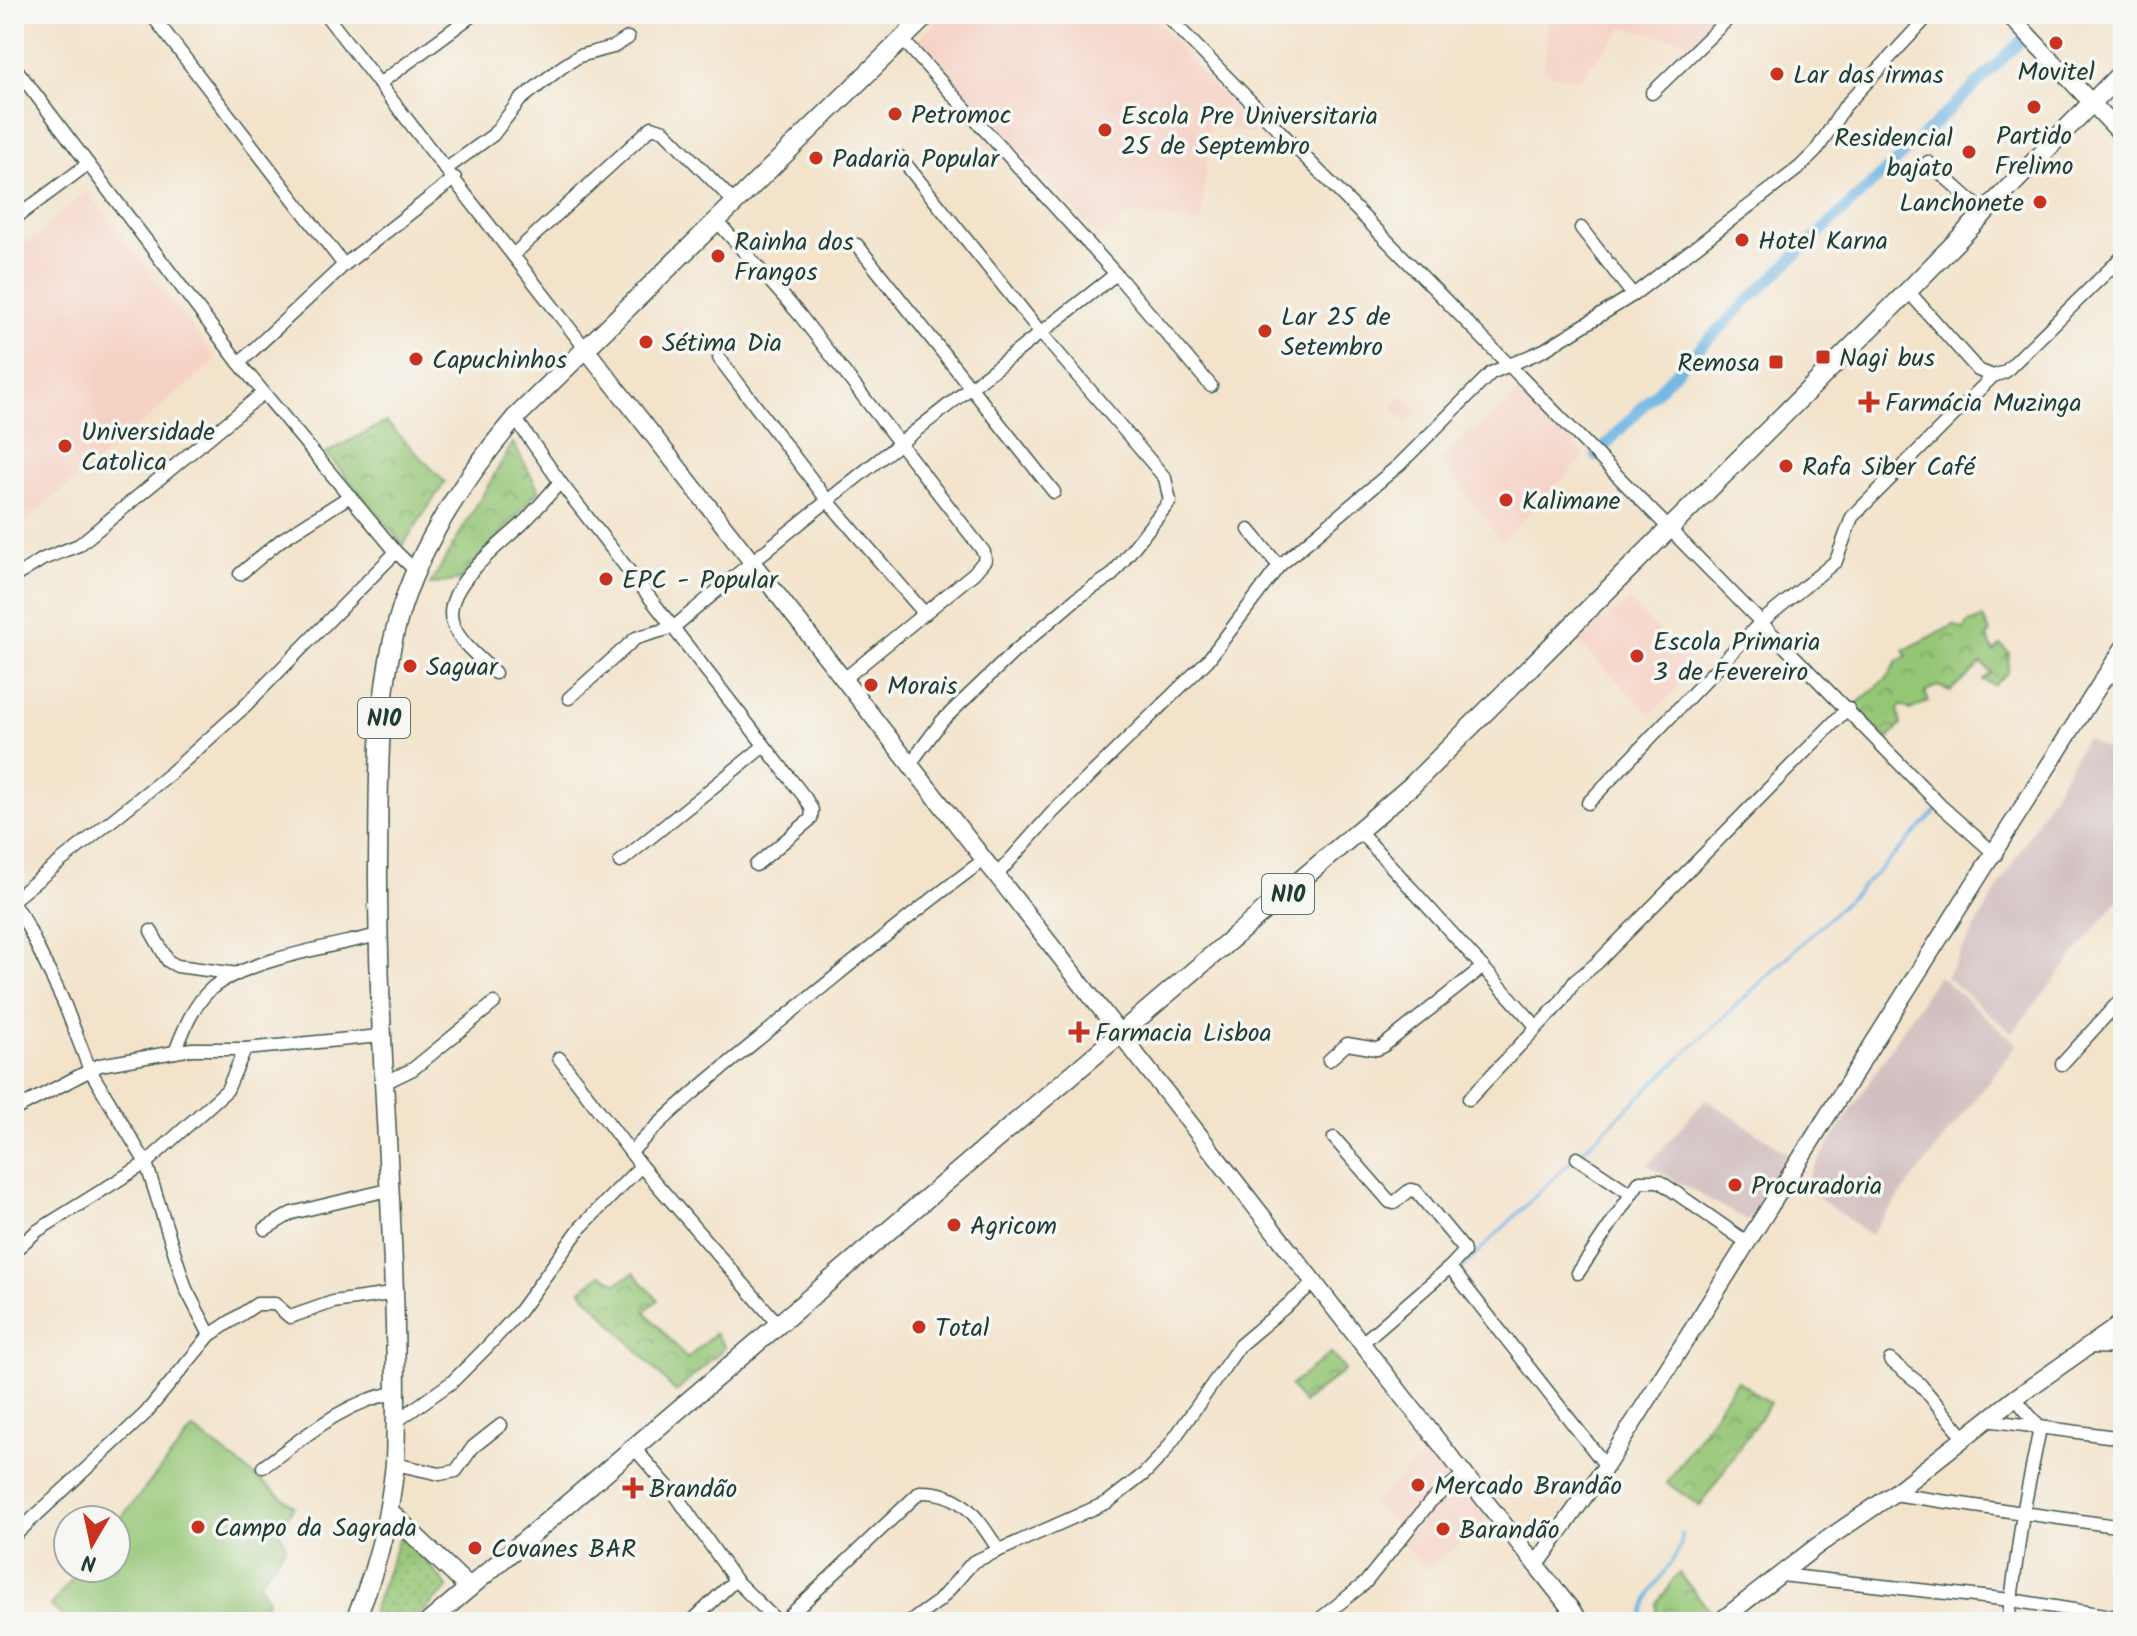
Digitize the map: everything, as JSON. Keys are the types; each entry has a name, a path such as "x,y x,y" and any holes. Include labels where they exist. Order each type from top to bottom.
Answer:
{"main road":[{"name":"N10","path":"354,1622 369,1589 390,1512 397,1421 378,935 380,766 388,669 398,619 418,573 464,486 515,418 928,14"},
{"name":"N10","path":"429,1622 1360,832 1517,683 2123,71"},
{"path":"390,1512 469,1588"}],"street":[{"path":"151,14 344,265"},
{"path":"325,14 1581,1622"},
{"path":"379,84 474,14"},
{"path":"1165,14 1667,529 1848,708 1941,806 1996,855"},
{"path":"1652,93 1733,14"},
{"path":"996,876 1052,813 1208,660 1279,566 1399,465 1491,373 1544,350 1633,295 1800,167 1816,151 1845,106 1930,14"},
{"path":"2008,14 2089,104 2123,136"},
{"path":"239,363 344,265 493,135 520,100 579,56 613,47 628,38"},
{"path":"902,39 1116,274 1211,386"},
{"path":"14,66 239,363 396,552 418,573"},
{"path":"513,255 652,127 664,131 736,204"},
{"path":"900,157 1041,333 1165,478 1171,494 1170,501 1112,575 1076,599 1014,652 942,721 910,764"},
{"path":"1928,162 1984,212"},
{"path":"14,219 88,164"},
{"path":"717,221 799,314 984,552 985,560 974,573 844,679"},
{"path":"1581,228 1633,295"},
{"path":"857,245 1054,492"},
{"path":"1588,803 1760,623 1836,561 1852,517 1993,376 2005,372 2123,256"},
{"path":"569,698 636,638 674,627 898,442 972,391 1116,274"},
{"path":"1908,291 1978,370 1993,376"},
{"path":"719,358 828,501 925,614"},
{"path":"14,577 43,559 79,545 263,393"},
{"path":"515,418 560,482 806,799 813,815 756,865"},
{"path":"495,673 454,626 450,608 463,585 493,547 521,525 560,482"},
{"path":"240,574 281,540 350,496"},
{"path":"1249,530 1279,566"},
{"path":"14,899 172,772 242,709 396,552"},
{"path":"1536,1565 1606,1466 1745,1241 1996,855 2123,648"},
{"path":"2108,672 2123,683"},
{"path":"1469,1099 1537,1027 1575,981 1597,963 1848,708"},
{"path":"620,862 764,746"},
{"path":"1360,832 1537,1027"},
{"path":"632,1151 657,1125 739,1056 923,905 984,860"},
{"path":"14,906 24,919 64,1003 90,1070 146,1163 186,1289 210,1335"},
{"path":"151,931 168,961 177,966 241,974"},
{"path":"175,1052 193,1010 211,989 274,960 378,935"},
{"path":"1329,1060 1347,1044 1377,1049 1382,1047 1483,967"},
{"path":"2062,1064 2123,997"},
{"path":"382,1084 413,1069 494,1003"},
{"path":"14,1110 100,1065 175,1052 245,1049 380,1036"},
{"path":"14,1251 37,1231 146,1163 227,1090 245,1049"},
{"path":"559,1058 641,1166 778,1324"},
{"path":"1334,1138 1390,1202 1394,1203 1410,1190 1416,1191 1464,1250 1450,1267 1362,1343"},
{"path":"1577,1158 1631,1194"},
{"path":"397,1421 452,1382 486,1348 519,1312 581,1227 641,1166"},
{"path":"1578,1273 1640,1181 1659,1181 1745,1241"},
{"path":"265,1229 292,1213 388,1190"},
{"path":"1450,1267 1606,1466"},
{"path":"910,1622 939,1601 973,1562 1108,1502 1144,1474 1164,1453 1240,1345 1316,1281"},
{"path":"14,1536 145,1414 210,1335 257,1304 275,1304 290,1317 333,1302 391,1294"},
{"path":"1719,1622 1893,1494 2015,1398 2123,1322"},
{"path":"2091,1347 2123,1348"},
{"path":"1890,1360 1920,1384 1964,1437"},
{"path":"263,1467 352,1405 369,1397 395,1393"},
{"path":"2015,1398 2040,1428"},
{"path":"1986,1420 2123,1438"},
{"path":"395,1464 440,1474 456,1471 473,1447 501,1425"},
{"path":"2008,1622 2023,1513 2040,1428"},
{"path":"634,1448 677,1497 735,1580 781,1622 920,1492 949,1495 963,1502 998,1549"},
{"path":"1316,1622 1365,1583 1431,1501 1466,1473"},
{"path":"1893,1494 2123,1527"},
{"path":"1781,1575 2011,1600 2123,1618"},
{"path":"691,1622 735,1580"}],"shaded area":[{"name":"Escola Pre Universitaria 25 de Septembro","path":"945,14 1150,14 1256,135 1210,126 1201,224 1131,214 1100,237 917,40"},
{"path":"1549,14 1724,14 1695,43 1624,27 1579,79 1543,72"},
{"name":"Universidade Catolica","path":"87,191 217,360 14,531 14,254"},
{"name":"Kalimane","path":"1527,384 1585,457 1501,541 1439,459"},
{"path":"1405,395 1417,413 1407,425 1392,407"},
{"name":"Escola Primaria 3 de Fevereiro","path":"1629,600 1696,669 1651,715 1578,642"},
{"path":"2086,738 2123,758 2123,894 2012,1033 1946,977"},
{"path":"1938,975 2017,1044 1870,1235 1802,1186"},
{"path":"1706,1099 1787,1153 1748,1221 1648,1165"},
{"name":"Mercado Brandão","path":"1430,1450 1460,1467 1403,1532 1371,1503"},
{"name":"Barandão","path":"1463,1485 1489,1519 1428,1570 1398,1540"}],"green space":[{"path":"386,422 445,482 403,545 326,453"},
{"path":"513,443 539,490 460,580 430,585"},
{"path":"1983,618 1994,652 2001,645 2009,653 2008,672 1994,685 1983,680 1991,673 1982,663 1951,691 1937,686 1925,693 1929,701 1910,710 1901,705 1898,710 1901,725 1888,739 1853,707 1888,677 1897,662 1907,656 1904,650 1954,625 1964,630 1968,623"},
{"path":"634,1273 658,1300 645,1311 687,1359 715,1333 725,1347 676,1392 581,1290 601,1274 617,1283"},
{"path":"1331,1353 1345,1370 1303,1403 1290,1386"},
{"path":"1737,1380 1770,1403 1700,1506 1667,1483"},
{"name":"Campo da Sagrada","path":"193,1429 294,1506 279,1530 286,1546 258,1584 268,1600 251,1622 69,1622 51,1606 68,1584 132,1584 132,1504"},
{"path":"402,1530 448,1588 412,1622 369,1622"},
{"path":"1679,1573 1711,1612 1698,1622 1657,1622 1657,1603"}],"waterway":[{"path":"1596,456 1755,294 2028,34"},
{"path":"1578,1155 1888,862 1938,809"},
{"path":"1458,1272 1572,1160"},
{"path":"1642,1622 1644,1608 1677,1553 1682,1533"}],"place":[{"name":"Movitel","path":"2056,43"},
{"name":"Lar das irmas","path":"1777,74"},
{"name":"Partido Frelimo","path":"2034,107"},
{"name":"Petromoc","path":"895,114"},
{"name":"Escola Pre Universitaria 25 de Septembro","path":"1105,130"},
{"name":"Residencial bajato","path":"1969,152"},
{"name":"Padaria Popular","path":"816,158"},
{"name":"Lanchonete","path":"2040,202"},
{"name":"Hotel Karna","path":"1742,240"},
{"name":"Rainha dos Frangos","path":"718,256"},
{"name":"Lar 25 de Setembro","path":"1265,331"},
{"name":"Sétima Dia","path":"646,342"},
{"name":"Nagi bus","path":"1823,357"},
{"name":"Capuchinhos","path":"416,359"},
{"name":"Remosa","path":"1776,362"},
{"name":"Farmácia Muzinga","path":"1869,402"},
{"name":"Universidade Catolica","path":"65,446"},
{"name":"Rafa Siber Café","path":"1786,466"},
{"name":"Kalimane","path":"1506,500"},
{"name":"EPC - Popular","path":"606,579"},
{"name":"Escola Primaria 3 de Fevereiro","path":"1637,656"},
{"name":"Saguar","path":"410,666"},
{"name":"Morais","path":"871,685"},
{"name":"Farmacia Lisboa","path":"1079,1032"},
{"name":"Procuradoria","path":"1735,1185"},
{"name":"Agricom","path":"954,1225"},
{"name":"Total","path":"919,1327"},
{"name":"Mercado Brandão","path":"1418,1485"},
{"name":"Brandão","path":"633,1488"},
{"name":"Campo da Sagrada","path":"198,1527"},
{"name":"Barandão","path":"1443,1529"},
{"name":"Covanes BAR","path":"475,1548"}]}
